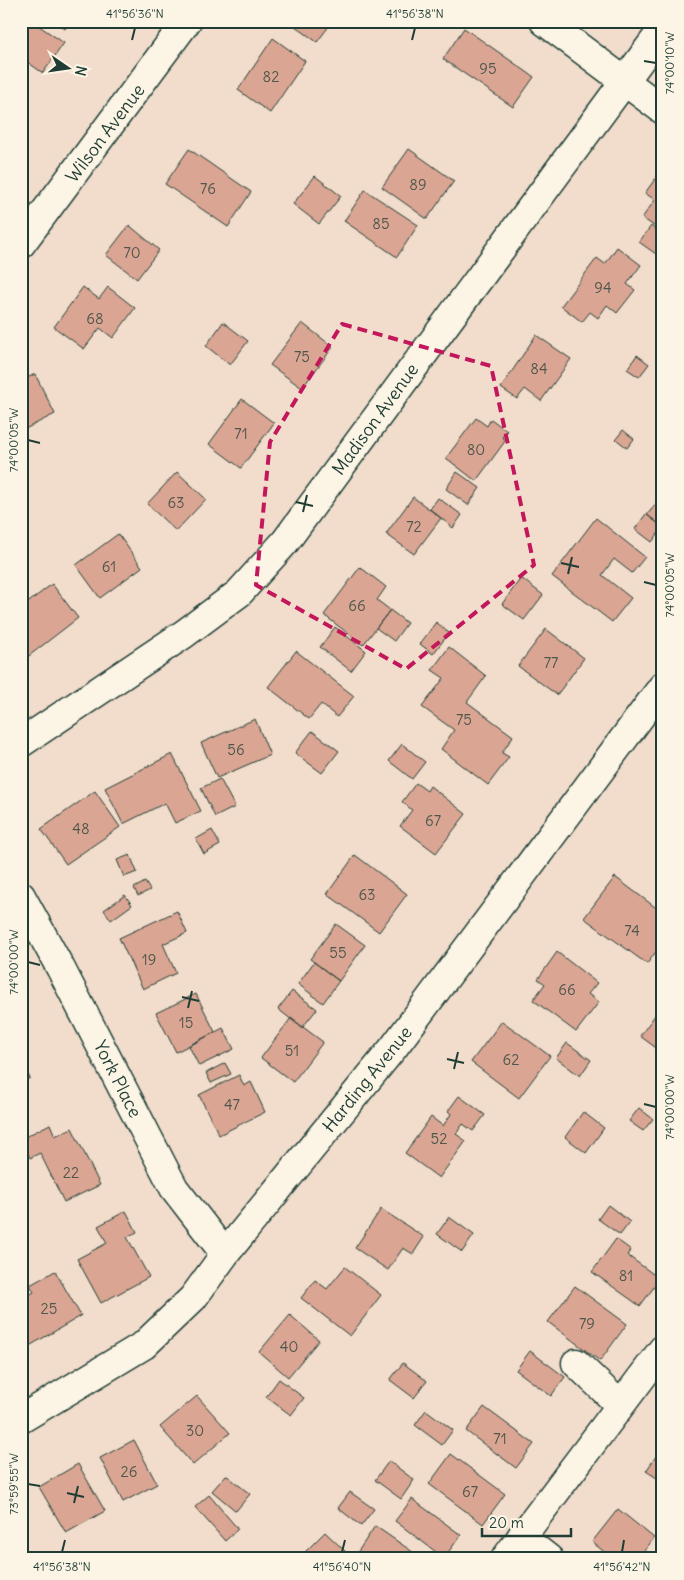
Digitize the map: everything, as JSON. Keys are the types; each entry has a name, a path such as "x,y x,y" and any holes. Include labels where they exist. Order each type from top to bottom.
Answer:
{"street":[{"name":"Wilson Avenue","path":"21,244 188,21"},
{"path":"544,21 663,110"},
{"name":"Madison Avenue","path":"21,743 192,628 239,593 285,542 663,28"},
{"name":"Harding Avenue","path":"21,1419 144,1345 193,1298 225,1254 394,1047 663,686"},
{"name":"York Place","path":"21,896 61,969 174,1188 225,1254"},
{"path":"548,1559 513,1548 663,1349"},
{"path":"576,1363 620,1405"}],"highlighted area":[{"path":"342,324 491,366 534,565 406,669 256,585 270,442"}],"building":[{"path":"21,21 32,21 64,43 43,73 23,59 21,61"},
{"path":"54,21 71,21 65,29"},
{"path":"288,21 333,21 317,42"},
{"path":"395,21 407,21 403,27"},
{"path":"464,28 534,77 513,107 443,59"},
{"path":"273,38 305,61 270,113 238,90"},
{"path":"189,149 251,192 228,227 165,184"},
{"path":"409,149 454,181 427,219 382,187"},
{"path":"663,168 663,232 642,218 655,200 645,193"},
{"path":"315,176 341,196 319,224 293,204"},
{"path":"365,190 418,225 397,257 344,221"},
{"path":"129,225 159,250 137,279 106,255"},
{"path":"651,226 663,235 663,259 639,242"},
{"path":"617,247 641,265 627,284 635,290 617,313 607,305 598,318 590,312 582,322 561,306 597,258 605,264"},
{"path":"83,287 99,299 108,287 135,308 113,338 100,328 84,349 54,327"},
{"path":"223,322 248,341 230,365 206,346"},
{"path":"302,323 333,347 302,388 270,365"},
{"path":"536,335 571,359 541,401 525,389 517,399 501,388"},
{"path":"637,355 649,364 639,377 627,369"},
{"path":"35,374 55,414 21,431 21,381"},
{"path":"242,399 274,423 241,468 209,444"},
{"path":"476,418 487,426 491,419 507,431 502,437 506,440 476,481 446,458"},
{"path":"623,430 634,439 627,448 616,439"},
{"path":"177,472 206,499 176,531 147,504"},
{"path":"457,472 480,488 468,505 446,489"},
{"path":"663,495 663,527 647,515"},
{"path":"413,497 441,518 414,554 386,534"},
{"path":"438,498 462,515 453,528 430,509"},
{"path":"646,514 663,527 652,542 635,529"},
{"path":"596,518 645,557 632,573 614,559 602,575 631,598 612,622 552,576"},
{"path":"118,534 142,567 100,598 76,565"},
{"path":"360,567 386,587 377,600 390,610 363,645 324,615"},
{"path":"521,578 543,595 524,620 502,604"},
{"path":"52,584 78,618 21,662 21,608"},
{"path":"390,610 407,623 394,641 376,628"},
{"path":"436,622 449,633 433,654 420,644"},
{"path":"335,627 366,651 351,671 320,647"},
{"path":"546,629 584,658 557,695 518,666"},
{"path":"449,647 486,676 467,702 513,736 502,753 509,757 488,785 441,749 454,730 422,707 444,678 432,670"},
{"path":"296,651 354,696 337,717 321,704 309,719 268,687"},
{"path":"255,719 270,755 217,778 201,743"},
{"path":"312,731 339,751 322,773 295,753"},
{"path":"402,744 425,762 412,779 389,761"},
{"path":"172,754 201,811 175,823 165,803 123,824 105,788"},
{"path":"220,779 235,807 215,817 201,788"},
{"path":"416,783 427,791 430,786 466,814 436,853 400,826 412,810 402,802"},
{"path":"95,791 120,827 66,864 41,829"},
{"path":"212,830 220,845 204,854 196,839"},
{"path":"130,855 137,872 124,877 117,860"},
{"path":"355,855 407,894 379,932 327,894"},
{"path":"615,877 663,913 663,942 647,964 584,918"},
{"path":"145,882 150,890 138,896 134,888"},
{"path":"125,895 132,905 111,920 104,910"},
{"path":"177,911 187,933 163,944 176,973 143,989 119,938"},
{"path":"336,924 365,945 339,981 310,959"},
{"path":"557,952 597,983 588,994 599,1002 576,1032 533,1000 545,984 538,979"},
{"path":"314,962 339,981 323,1003 298,984"},
{"path":"292,991 317,1009 302,1028 278,1009"},
{"path":"196,994 215,1032 176,1052 156,1013"},
{"path":"658,1011 663,1015 663,1053 640,1036"},
{"path":"291,1018 323,1042 293,1082 261,1058"},
{"path":"502,1021 550,1056 519,1098 471,1062"},
{"path":"223,1028 234,1049 199,1066 189,1046"},
{"path":"567,1043 591,1060 580,1076 556,1058"},
{"path":"225,1063 231,1074 211,1083 206,1073"},
{"path":"21,1064 30,1078 21,1083"},
{"path":"239,1075 244,1086 251,1082 265,1112 219,1135 199,1095"},
{"path":"459,1096 485,1115 473,1131 463,1124 456,1134 466,1141 439,1178 405,1153 431,1117 443,1126 451,1114 448,1111"},
{"path":"639,1108 653,1119 643,1131 629,1121"},
{"path":"583,1112 604,1128 586,1153 565,1137"},
{"path":"50,1124 55,1136 72,1128 100,1185 64,1202 40,1153 30,1158 21,1139"},
{"path":"608,1205 630,1222 620,1235 598,1219"},
{"path":"381,1209 424,1237 413,1254 403,1248 388,1270 355,1248"},
{"path":"126,1211 137,1232 127,1237 149,1277 101,1303 77,1259 107,1243 98,1226"},
{"path":"449,1217 474,1235 462,1252 437,1234"},
{"path":"616,1239 631,1250 627,1255 660,1279 640,1306 592,1272"},
{"path":"345,1267 381,1295 350,1336 301,1298 315,1280 327,1289"},
{"path":"55,1271 81,1316 24,1349 21,1344 21,1300 34,1292 30,1285"},
{"path":"575,1286 627,1324 600,1361 548,1322"},
{"path":"290,1315 319,1340 288,1377 259,1352"},
{"path":"530,1351 565,1377 551,1396 516,1370"},
{"path":"403,1363 427,1381 414,1398 390,1380"},
{"path":"279,1379 304,1398 291,1415 266,1397"},
{"path":"197,1396 230,1433 193,1465 160,1427"},
{"path":"484,1407 534,1444 516,1468 466,1431"},
{"path":"426,1410 453,1430 442,1445 415,1425"},
{"path":"134,1440 157,1484 123,1502 100,1458"},
{"path":"663,1446 663,1482 646,1471"},
{"path":"451,1454 505,1494 483,1524 429,1484"},
{"path":"389,1461 414,1480 401,1499 375,1480"},
{"path":"78,1464 105,1511 66,1533 39,1487"},
{"path":"226,1475 250,1494 236,1511 212,1491"},
{"path":"350,1492 374,1509 361,1526 338,1508"},
{"path":"209,1495 238,1529 225,1541 195,1507"},
{"path":"412,1499 461,1535 444,1558 395,1521"},
{"path":"618,1509 654,1538 638,1559 613,1559 592,1542"},
{"path":"375,1526 423,1559 366,1559 357,1553"},
{"path":"325,1532 346,1552 340,1559 313,1559 305,1552"}]}
